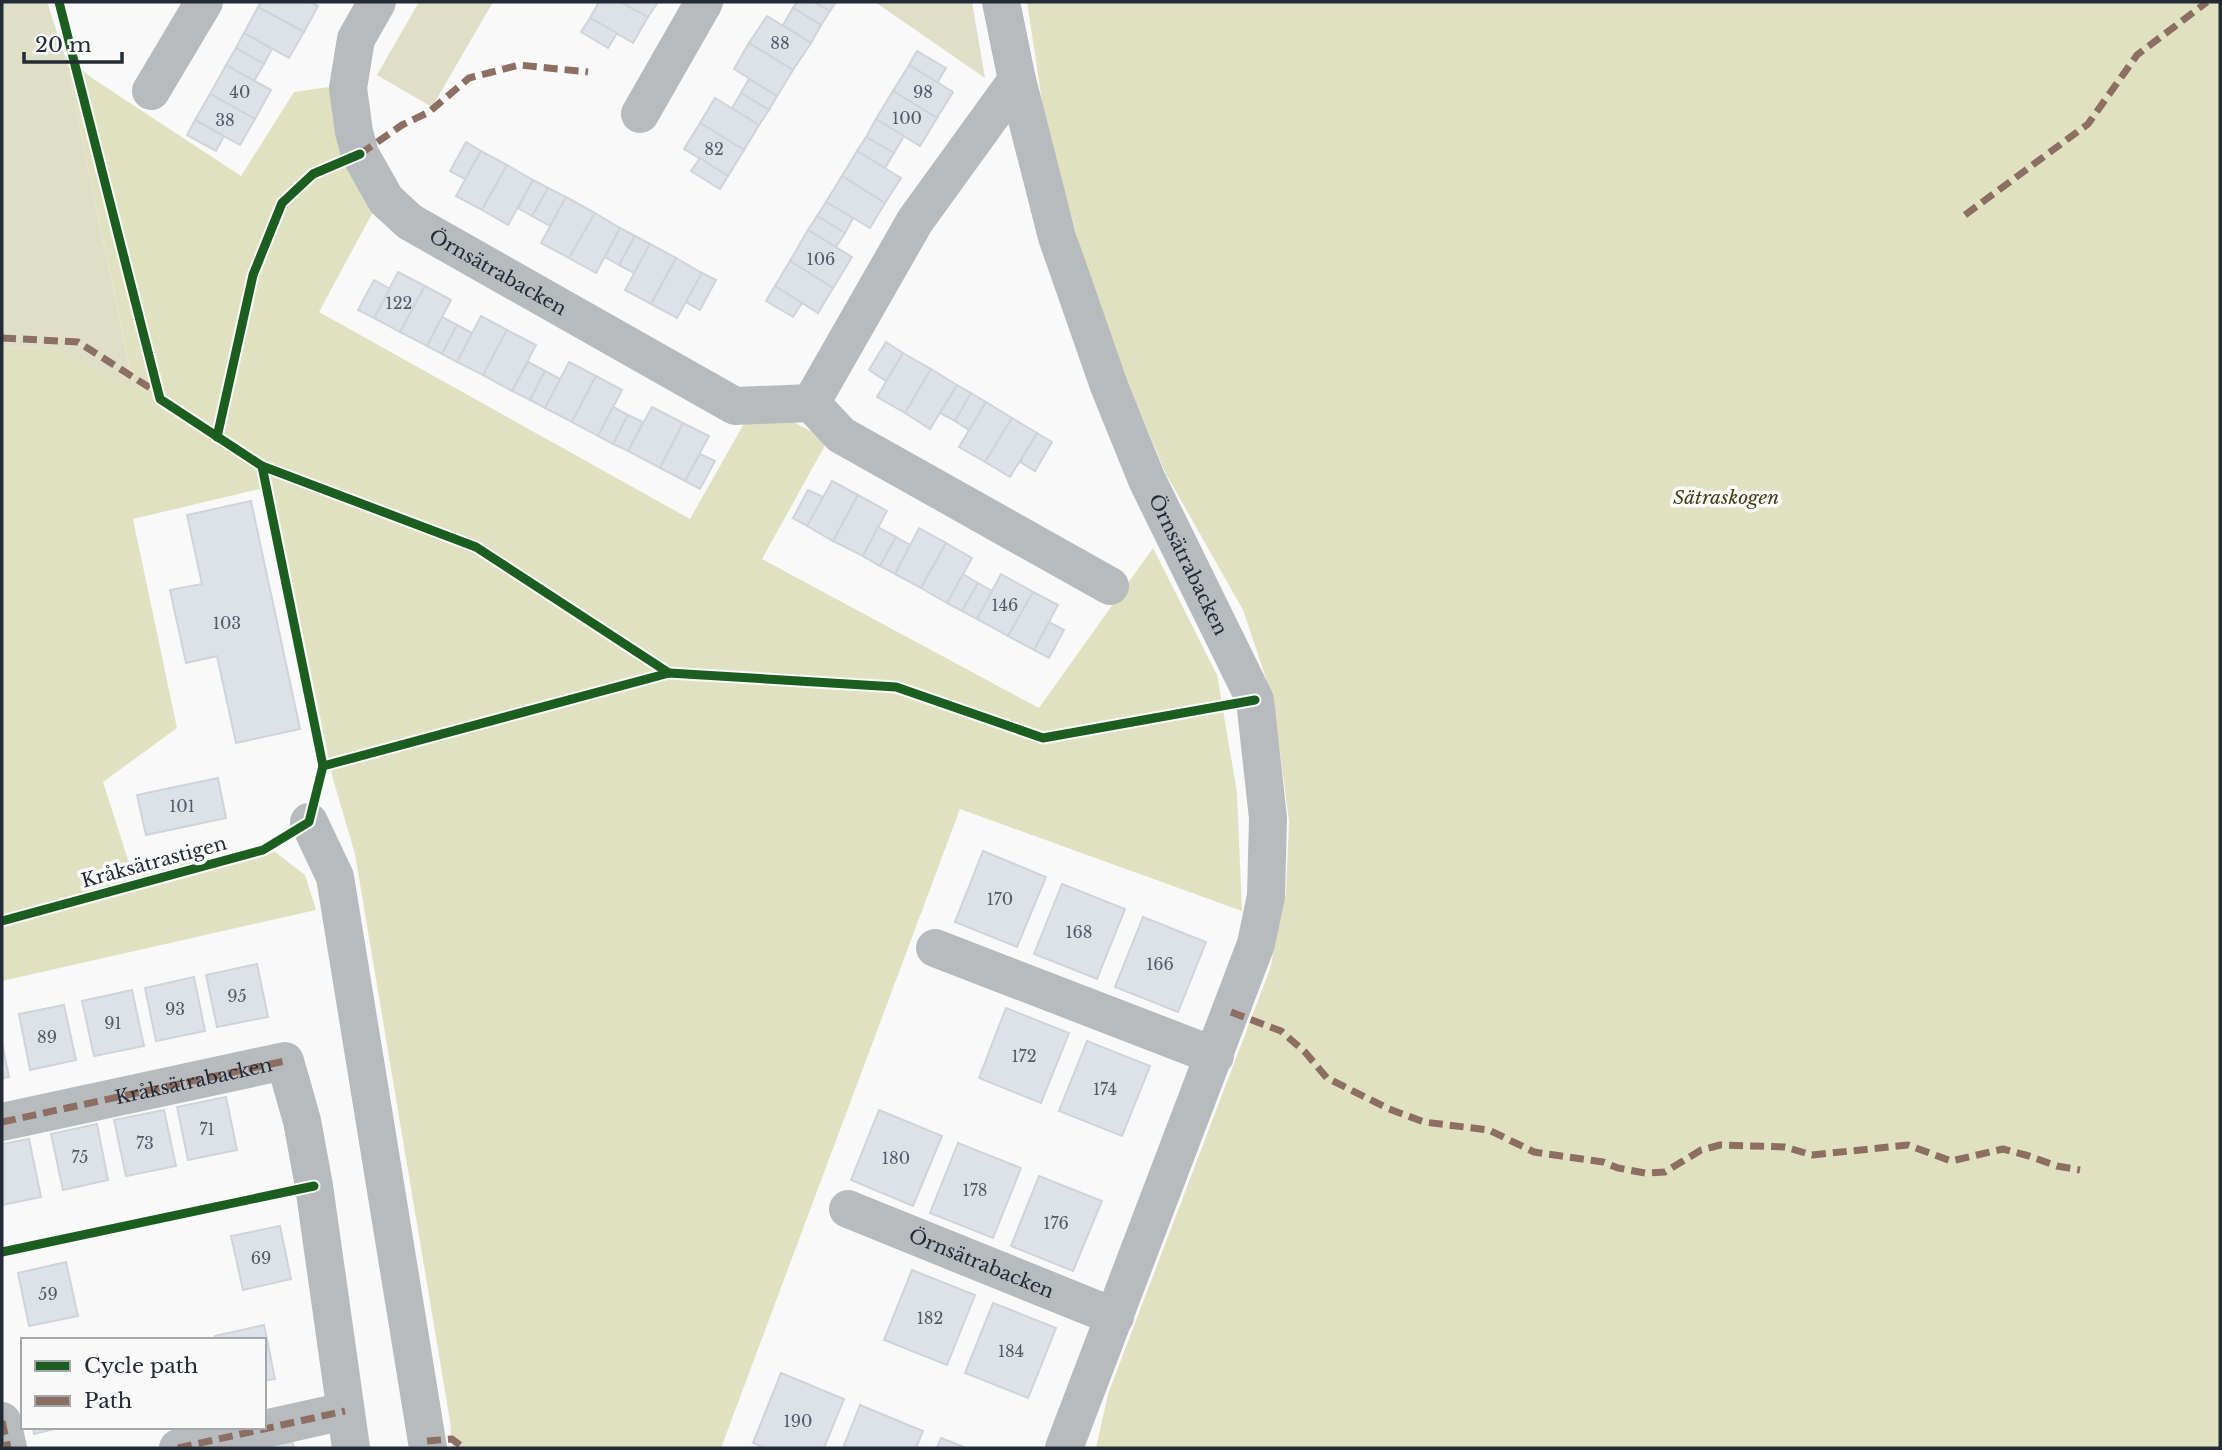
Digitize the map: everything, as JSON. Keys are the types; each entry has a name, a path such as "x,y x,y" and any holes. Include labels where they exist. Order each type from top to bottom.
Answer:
{"street":[{"path":"150,91 204,2"},
{"name":"Örnsätrabacken","path":"377,2 356,39 348,88 360,154 386,200 410,222 735,406 811,402"},
{"path":"640,114 704,2"},
{"name":"Örnsätrabacken","path":"1001,2 1017,80 1057,237 1109,386 1147,480 1255,700 1268,818 1266,896 1256,944 1065,1448"},
{"path":"1017,80 915,221 811,402 841,435 1110,586"},
{"path":"309,822 335,877 428,1448"},
{"path":"935,948 1214,1056"},
{"name":"Kråksätrabacken","path":"2,1122 285,1061 302,1121 314,1186 351,1448"},
{"name":"Örnsätrabacken","path":"848,1209 1115,1317"},
{"path":"266,1429 345,1411"},
{"path":"2,1421 8,1448"},
{"path":"178,1448 264,1429"}],"green space":[{"path":"2,2 47,2 65,56 134,389 54,348 2,347"},
{"path":"419,2 493,2 432,107 377,75"},
{"path":"875,2 972,2 985,78"},
{"name":"Sätraskogen","path":"1027,2 2220,2 2220,1448 1096,1448 1108,1394 1270,969 1286,892 1289,821 1273,699 1243,610 1166,474 1101,319 1046,128"},
{"path":"65,56 92,78 241,176 294,92 336,86 374,210 319,312 690,519 746,420 791,421 828,440 762,559 1039,708 1153,548 1217,675 1237,792 1242,911 960,809 721,1448 452,1448 450,1421 355,854 333,779 272,486 133,519 177,728 103,782 131,869 275,852 305,875 316,910 2,981 2,347 54,348 134,388"}],"building":[{"path":"261,2 310,2 318,6 304,32 258,7"},
{"path":"599,2 621,2 648,17 633,43 590,18"},
{"path":"621,2 658,2 648,17"},
{"path":"797,2 814,2 830,11 821,25 793,8"},
{"path":"814,2 836,2 830,11"},
{"path":"258,7 304,32 289,58 244,33"},
{"path":"793,8 821,25 811,43 783,25"},
{"path":"767,16 811,43 793,70 749,43"},
{"path":"590,18 617,33 608,48 581,32"},
{"path":"244,33 272,49 264,64 236,48"},
{"path":"749,43 793,70 777,96 734,69"},
{"path":"236,48 264,64 254,81 226,65"},
{"path":"917,51 946,68 937,83 909,65"},
{"path":"226,65 271,90 255,119 210,94"},
{"path":"909,65 953,92 937,118 893,91"},
{"path":"749,79 777,96 769,110 741,93"},
{"path":"893,91 937,118 920,146 876,119"},
{"path":"741,93 769,110 759,125 732,108"},
{"path":"210,94 255,119 240,145 195,120"},
{"path":"715,98 759,125 744,150 700,123"},
{"path":"876,119 904,136 894,153 866,137"},
{"path":"195,120 224,136 216,151 187,135"},
{"path":"700,123 744,150 728,176 684,149"},
{"path":"866,137 894,153 885,168 857,151"},
{"path":"466,142 481,151 465,179 450,171"},
{"path":"481,151 507,165 482,210 456,196"},
{"path":"857,151 901,178 885,203 842,176"},
{"path":"700,158 728,176 720,189 691,171"},
{"path":"507,165 533,180 508,225 482,210"},
{"path":"842,176 885,203 870,228 826,202"},
{"path":"533,180 548,188 532,216 518,208"},
{"path":"548,188 566,197 550,226 532,216"},
{"path":"566,197 595,213 569,258 541,243"},
{"path":"826,202 853,218 845,233 817,216"},
{"path":"595,213 620,228 596,273 569,258"},
{"path":"817,216 845,233 836,247 808,230"},
{"path":"620,228 635,236 619,265 605,257"},
{"path":"808,230 852,257 833,288 790,261"},
{"path":"635,236 650,244 634,273 619,265"},
{"path":"650,244 676,258 651,304 625,290"},
{"path":"676,258 702,273 677,318 651,304"},
{"path":"790,261 833,288 818,313 775,286"},
{"path":"398,272 425,286 400,332 374,318"},
{"path":"702,273 716,280 700,310 686,302"},
{"path":"374,280 390,289 374,318 358,310"},
{"path":"425,286 451,300 427,346 400,332"},
{"path":"775,286 802,303 793,317 766,301"},
{"path":"481,316 507,330 483,375 457,362"},
{"path":"442,317 457,325 442,354 427,346"},
{"path":"457,325 472,333 457,362 442,354"},
{"path":"507,330 536,345 512,391 483,375"},
{"path":"886,342 903,353 886,381 869,370"},
{"path":"903,353 931,369 905,413 877,397"},
{"path":"528,362 545,371 530,400 512,391"},
{"path":"569,362 596,376 572,422 545,408"},
{"path":"931,369 957,385 930,429 905,413"},
{"path":"545,371 560,379 545,408 530,400"},
{"path":"596,376 622,390 598,436 572,422"},
{"path":"957,385 971,393 955,421 940,413"},
{"path":"971,393 986,402 969,430 955,421"},
{"path":"986,402 1012,418 985,462 959,447"},
{"path":"613,407 628,415 613,444 598,436"},
{"path":"652,407 683,423 660,468 628,451"},
{"path":"628,415 643,422 628,451 613,444"},
{"path":"1012,418 1037,433 1010,477 985,462"},
{"path":"683,423 709,436 685,481 660,468"},
{"path":"1037,433 1052,442 1035,471 1020,462"},
{"path":"700,454 715,461 700,489 685,481"},
{"path":"832,481 858,495 833,541 807,526"},
{"path":"808,490 823,497 807,526 793,518"},
{"path":"858,495 887,511 863,556 833,541"},
{"path":"251,501 300,729 236,743 217,656 186,663 170,590 202,584 187,515"},
{"path":"878,527 896,537 880,566 863,556"},
{"path":"919,528 946,543 921,588 895,574"},
{"path":"896,537 910,545 895,574 880,566"},
{"path":"946,543 972,558 947,603 921,588"},
{"path":"963,574 978,583 962,611 947,603"},
{"path":"1001,574 1033,592 1008,636 977,619"},
{"path":"978,583 992,591 977,619 962,611"},
{"path":"1033,592 1058,605 1034,650 1008,636"},
{"path":"1049,622 1064,630 1049,658 1034,650"},
{"path":"218,778 226,818 146,835 137,795"},
{"path":"983,851 1046,877 1017,947 955,922"},
{"path":"1062,884 1125,909 1097,979 1034,954"},
{"path":"1143,917 1206,942 1178,1012 1115,987"},
{"path":"257,964 268,1017 217,1027 206,975"},
{"path":"194,977 205,1031 156,1041 145,988"},
{"path":"132,990 144,1046 94,1056 82,1001"},
{"path":"64,1005 76,1060 30,1070 19,1014"},
{"path":"1006,1008 1069,1033 1041,1103 979,1078"},
{"path":"1087,1041 1150,1066 1122,1136 1059,1111"},
{"path":"2,1043 9,1077 2,1078"},
{"path":"226,1097 237,1150 188,1160 177,1107"},
{"path":"164,1110 176,1166 126,1176 114,1120"},
{"path":"879,1110 942,1136 913,1206 851,1180"},
{"path":"97,1124 108,1180 63,1190 51,1134"},
{"path":"29,1139 41,1197 2,1205 2,1144"},
{"path":"958,1143 1021,1168 993,1238 930,1213"},
{"path":"1039,1176 1102,1201 1073,1271 1011,1246"},
{"path":"280,1226 291,1279 243,1290 231,1236"},
{"path":"66,1262 78,1316 29,1326 18,1273"},
{"path":"912,1270 975,1295 947,1365 884,1340"},
{"path":"993,1303 1056,1328 1028,1398 965,1373"},
{"path":"264,1325 275,1379 266,1381 266,1338 215,1336"},
{"path":"781,1373 844,1399 824,1448 765,1448 753,1443"},
{"path":"860,1405 923,1431 916,1448 843,1448"},
{"path":"33,1429 55,1429 34,1434"},
{"path":"941,1438 966,1448 937,1448"},
{"path":"292,1442 294,1448 260,1448"}],"marked path":[{"path":"1965,215 2088,124 2137,55 2207,2"},
{"path":"360,154 402,125 429,112 469,78 519,65 588,72"},
{"path":"2,338 78,342 158,393"},
{"path":"1231,1012 1281,1031 1305,1052 1327,1078 1389,1109 1424,1122 1489,1130 1534,1152 1603,1162 1618,1168 1645,1173 1665,1172 1701,1150 1720,1145 1785,1147 1812,1155 1908,1145 1951,1161 2003,1149 2057,1166 2080,1170"},
{"path":"2,1122 285,1061"},
{"path":"266,1429 345,1411"},
{"path":"2,1421 8,1448"},
{"path":"178,1448 264,1429"},
{"path":"427,1441 452,1439 464,1448"}],"cycle path":[{"path":"59,2 160,399 262,466 323,766"},
{"path":"217,437 253,275 282,203 313,174 360,154"},
{"path":"262,466 476,547 669,673"},
{"name":"Kråksätrastigen","path":"2,921 263,850 309,822 323,766 669,673 896,687 1043,738 1255,700"},
{"path":"2,1252 314,1186"}]}
